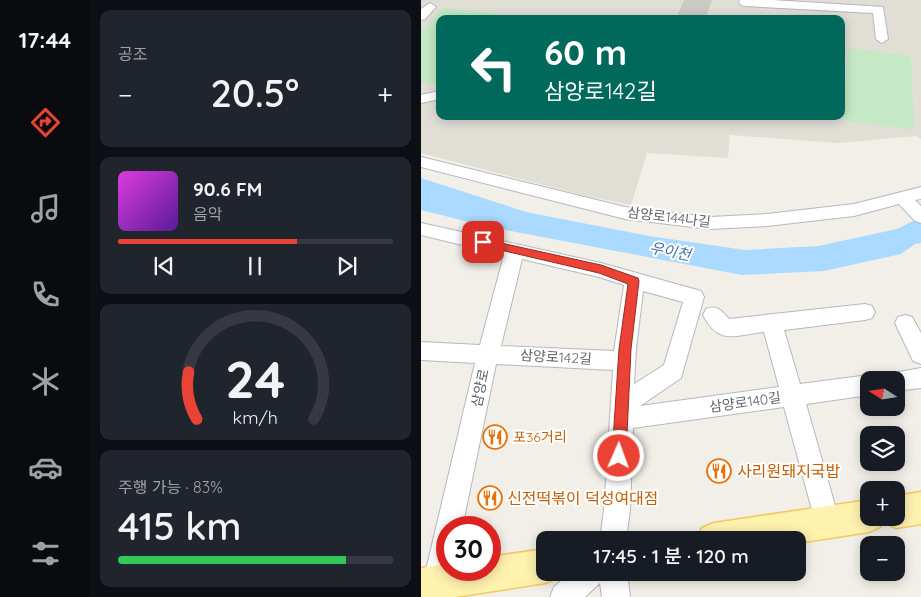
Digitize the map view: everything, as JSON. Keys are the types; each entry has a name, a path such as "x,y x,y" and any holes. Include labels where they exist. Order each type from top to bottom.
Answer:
{"main road":[{"path":"905,511 921,508"},
{"path":"774,531 860,518"},
{"path":"429,584 536,567"}],"street":[{"path":"745,2 879,10 882,38"},
{"path":"421,92 436,94"},
{"path":"421,98 436,96"},
{"name":"삼양로144나길","path":"421,162 625,213 710,223 767,220 854,210 921,192"},
{"path":"903,198 921,217"},
{"path":"421,229 601,270 694,297 673,371 621,412"},
{"name":"삼양로","path":"452,516 488,353 515,249"},
{"path":"614,531 625,361 634,281"},
{"path":"713,315 724,328 865,312"},
{"path":"772,322 827,523"},
{"path":"905,323 921,355"},
{"name":"삼양로142길","path":"421,351 625,361"},
{"path":"905,380 921,378"},
{"name":"삼양로140길","path":"621,412 792,396 860,386"},
{"path":"429,584 436,566"},
{"path":"564,597 582,581"},
{"path":"614,581 616,597"}],"shaded area":[{"path":"421,0 921,0 921,139 917,136 838,143 730,135 728,158 647,153 631,205 586,196 421,153"}],"green space":[{"path":"443,8 499,14 498,15 436,15"},
{"path":"436,15 436,85 421,83 421,31"},
{"path":"848,48 911,56 914,130 842,120 845,120"}],"water":[{"name":"우이천","path":"421,178 526,212 649,236 745,250 818,246 897,229 921,217 921,243 915,244 901,254 824,271 742,275 485,226 421,210"}],"building":[{"path":"684,0 712,0 706,15 678,15"}],"place":[{"name":"포36거리","path":"495,437"},
{"name":"사리원돼지국밥","path":"719,471"},
{"name":"신전떡볶이 덕성여대점","path":"490,498"}],"route":[{"path":"483,242 601,270 634,281 625,349 619,456"}]}
